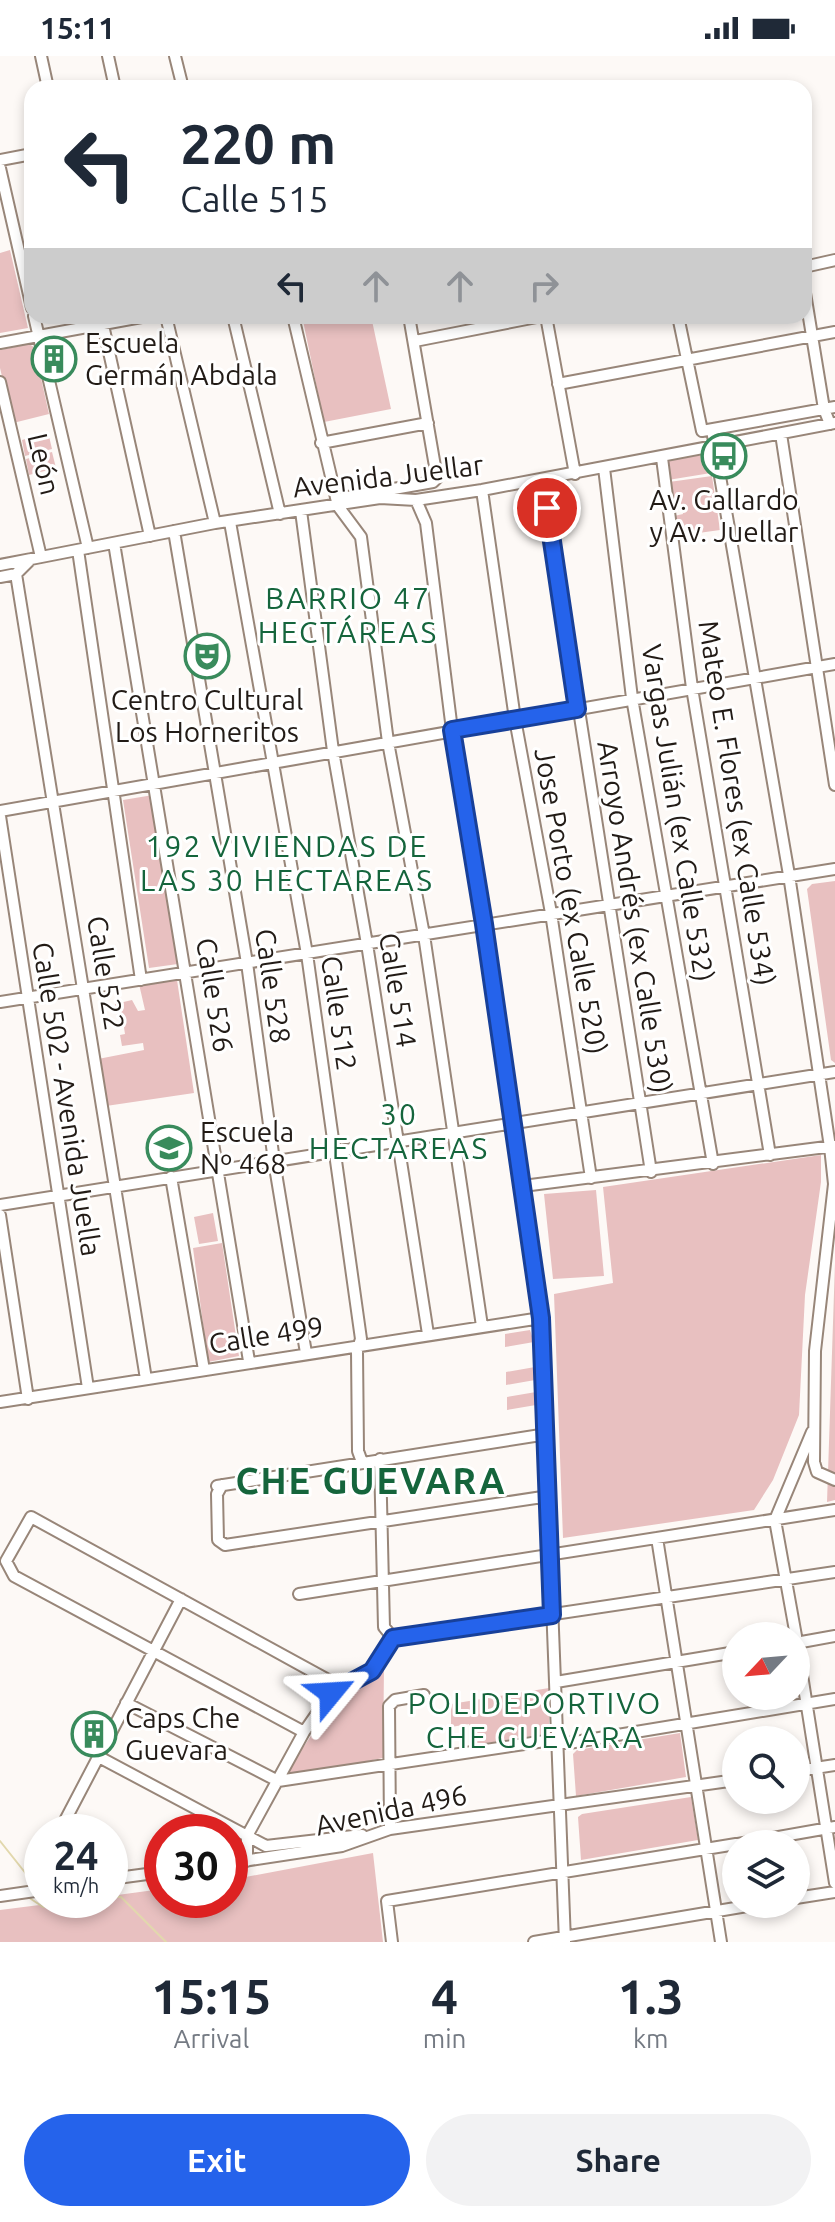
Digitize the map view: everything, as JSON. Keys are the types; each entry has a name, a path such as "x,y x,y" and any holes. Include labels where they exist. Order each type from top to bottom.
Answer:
{"street":[{"path":"41,56 46,80"},
{"path":"108,56 113,80"},
{"path":"175,56 181,80"},
{"path":"0,160 24,156"},
{"path":"0,168 24,273"},
{"path":"812,265 835,260"},
{"path":"36,324 83,549 112,791 141,980"},
{"path":"0,343 86,324"},
{"path":"103,324 150,536"},
{"path":"168,324 215,523"},
{"path":"235,324 280,514"},
{"path":"295,324 337,502 361,537 388,742 424,935 482,1326"},
{"path":"337,502 433,482 437,478 411,324"},
{"path":"415,341 503,324"},
{"path":"546,324 575,474"},
{"path":"680,324 707,430 717,446 833,1146 834,1184 815,1351 814,1427 817,1472 835,1480"},
{"path":"810,324 832,424"},
{"path":"558,384 835,332"},
{"name":"León","path":"0,382 36,558"},
{"path":"707,430 829,408"},
{"path":"321,443 428,423"},
{"name":"Avenida Juellar","path":"0,565 337,502 391,497 416,500 482,490 832,424"},
{"path":"781,434 835,785"},
{"name":"Mateo E. Flores (ex Calle 534)","path":"662,458 692,688 770,1155"},
{"name":"Vargas Julián (ex Calle 532)","path":"604,468 632,698 713,1164"},
{"name":"Arroyo Andrés (ex Calle 530)","path":"543,479 651,1172"},
{"name":"Jose Porto (ex Calle 520)","path":"482,490 515,719 551,913 591,1178"},
{"path":"416,500 426,523 452,730 484,924 541,1318 565,1939"},
{"name":"Calle 514","path":"301,511 333,751 367,944 428,1334"},
{"name":"Calle 512","path":"230,522 307,954 361,1345 357,1351 358,1451 362,1462"},
{"name":"Calle 528","path":"174,531 247,963 274,1161 306,1353"},
{"name":"Calle 526","path":"114,543 188,973 216,1170 249,1361"},
{"path":"0,577 16,574 36,558"},
{"name":"Calle 522","path":"16,574 56,802 146,1379"},
{"path":"0,814 214,772 835,664"},
{"name":"Calle 502 - Avenida Juella","path":"0,814 88,1388"},
{"path":"0,1002 835,869"},
{"path":"0,1205 835,1072"},
{"path":"523,1186 713,1164 833,1146"},
{"path":"171,1177 204,1370"},
{"path":"0,1215 28,1399"},
{"name":"Calle 499","path":"0,1402 541,1318"},
{"path":"793,1622 775,1520 814,1427"},
{"path":"547,1434 219,1486 220,1544 549,1496"},
{"path":"380,1459 384,1520 384,1627 390,1637"},
{"path":"299,1594 835,1510"},
{"path":"304,1732 14,1576 6,1561 31,1517 328,1680 331,1693"},
{"path":"657,1538 721,1942"},
{"path":"390,1637 835,1572"},
{"path":"69,1814 181,1599"},
{"path":"810,1638 835,1636"},
{"path":"248,1834 304,1732 331,1693 372,1671 390,1637"},
{"path":"556,1682 722,1654"},
{"path":"390,1829 389,1706 395,1700 424,1695"},
{"path":"810,1703 835,1699"},
{"path":"126,1703 278,1781 768,1710"},
{"path":"808,1710 831,1827 835,1883"},
{"path":"99,1757 206,1814"},
{"path":"810,1768 835,1765"},
{"name":"Avenida 496","path":"248,1861 317,1851 390,1829 722,1782"},
{"path":"810,1831 831,1827"},
{"path":"248,1837 266,1846 374,1835"},
{"path":"392,1942 387,1901 722,1847"},
{"path":"0,1896 24,1892"},
{"path":"810,1896 835,1892"},
{"path":"534,1942 722,1910"}],"shaded area":[{"path":"10,250 24,311 24,324 28,328 0,333 0,253"},
{"path":"304,324 373,324 391,409 324,422"},
{"path":"29,344 34,347 49,414 13,423 0,368 0,350"},
{"path":"48,432 52,449 25,456 22,440"},
{"path":"52,452 56,468 29,475 26,459"},
{"path":"708,454 711,473 668,480 665,461"},
{"path":"712,476 720,530 677,536 674,516 683,514 680,499 671,500 669,482"},
{"path":"153,795 178,964 149,968 123,800"},
{"path":"835,881 835,1063 831,1060 807,889 812,884"},
{"path":"177,980 194,1093 106,1106 98,1059 144,1050 143,1043 122,1046 120,1035 125,1034 122,1015 117,1015 115,1004 132,1000 138,1011 145,1010 139,984"},
{"path":"821,1155 821,1182 805,1295 799,1415 773,1480 754,1510 563,1538 554,1294 613,1283 603,1187"},
{"path":"596,1190 604,1276 553,1279 544,1194"},
{"path":"213,1213 218,1241 199,1244 194,1217"},
{"path":"222,1243 239,1356 208,1362 193,1248"},
{"path":"835,1263 835,1500 827,1502"},
{"path":"530,1330 534,1342 505,1347 505,1334"},
{"path":"535,1367 535,1380 506,1385 506,1372"},
{"path":"536,1392 536,1405 507,1410 507,1397"},
{"path":"380,1665 384,1667 383,1758 291,1776 287,1771 336,1699 372,1681"},
{"path":"549,1688 549,1733 469,1746 469,1724 451,1727 451,1704"},
{"path":"680,1733 686,1777 576,1796 573,1754 577,1750"},
{"path":"691,1797 698,1840 581,1860 578,1817 582,1814"},
{"path":"373,1853 383,1942 0,1942 0,1910 24,1907 24,1918 128,1918 128,1894 144,1891 144,1918 248,1918 248,1877"}],"waterway":[{"path":"0,1841 24,1871"},
{"path":"128,1904 166,1942"}],"place":[{"name":"Escuela Germán Abdala","path":"54,359"},
{"name":"Av. Gallardo y Av. Juellar","path":"724,456"},
{"name":"Centro Cultural Los Horneritos","path":"207,656"},
{"name":"Escuela Nº 468","path":"169,1148"},
{"name":"Caps Che Guevara","path":"94,1734"}],"district":[{"name":"BARRIO 47 HECTÁREAS","path":"348,616"},
{"name":"192 VIVIENDAS DE LAS 30 HECTAREAS","path":"287,864"},
{"name":"30 HECTAREAS","path":"399,1132"},
{"name":"CHE GUEVARA","path":"371,1481"},
{"name":"POLIDEPORTIVO CHE GUEVARA","path":"535,1721"}],"route":[{"path":"331,1693 354,1684 372,1671 393,1638 552,1615 541,1318 484,924 452,730 577,709 547,508"}]}
